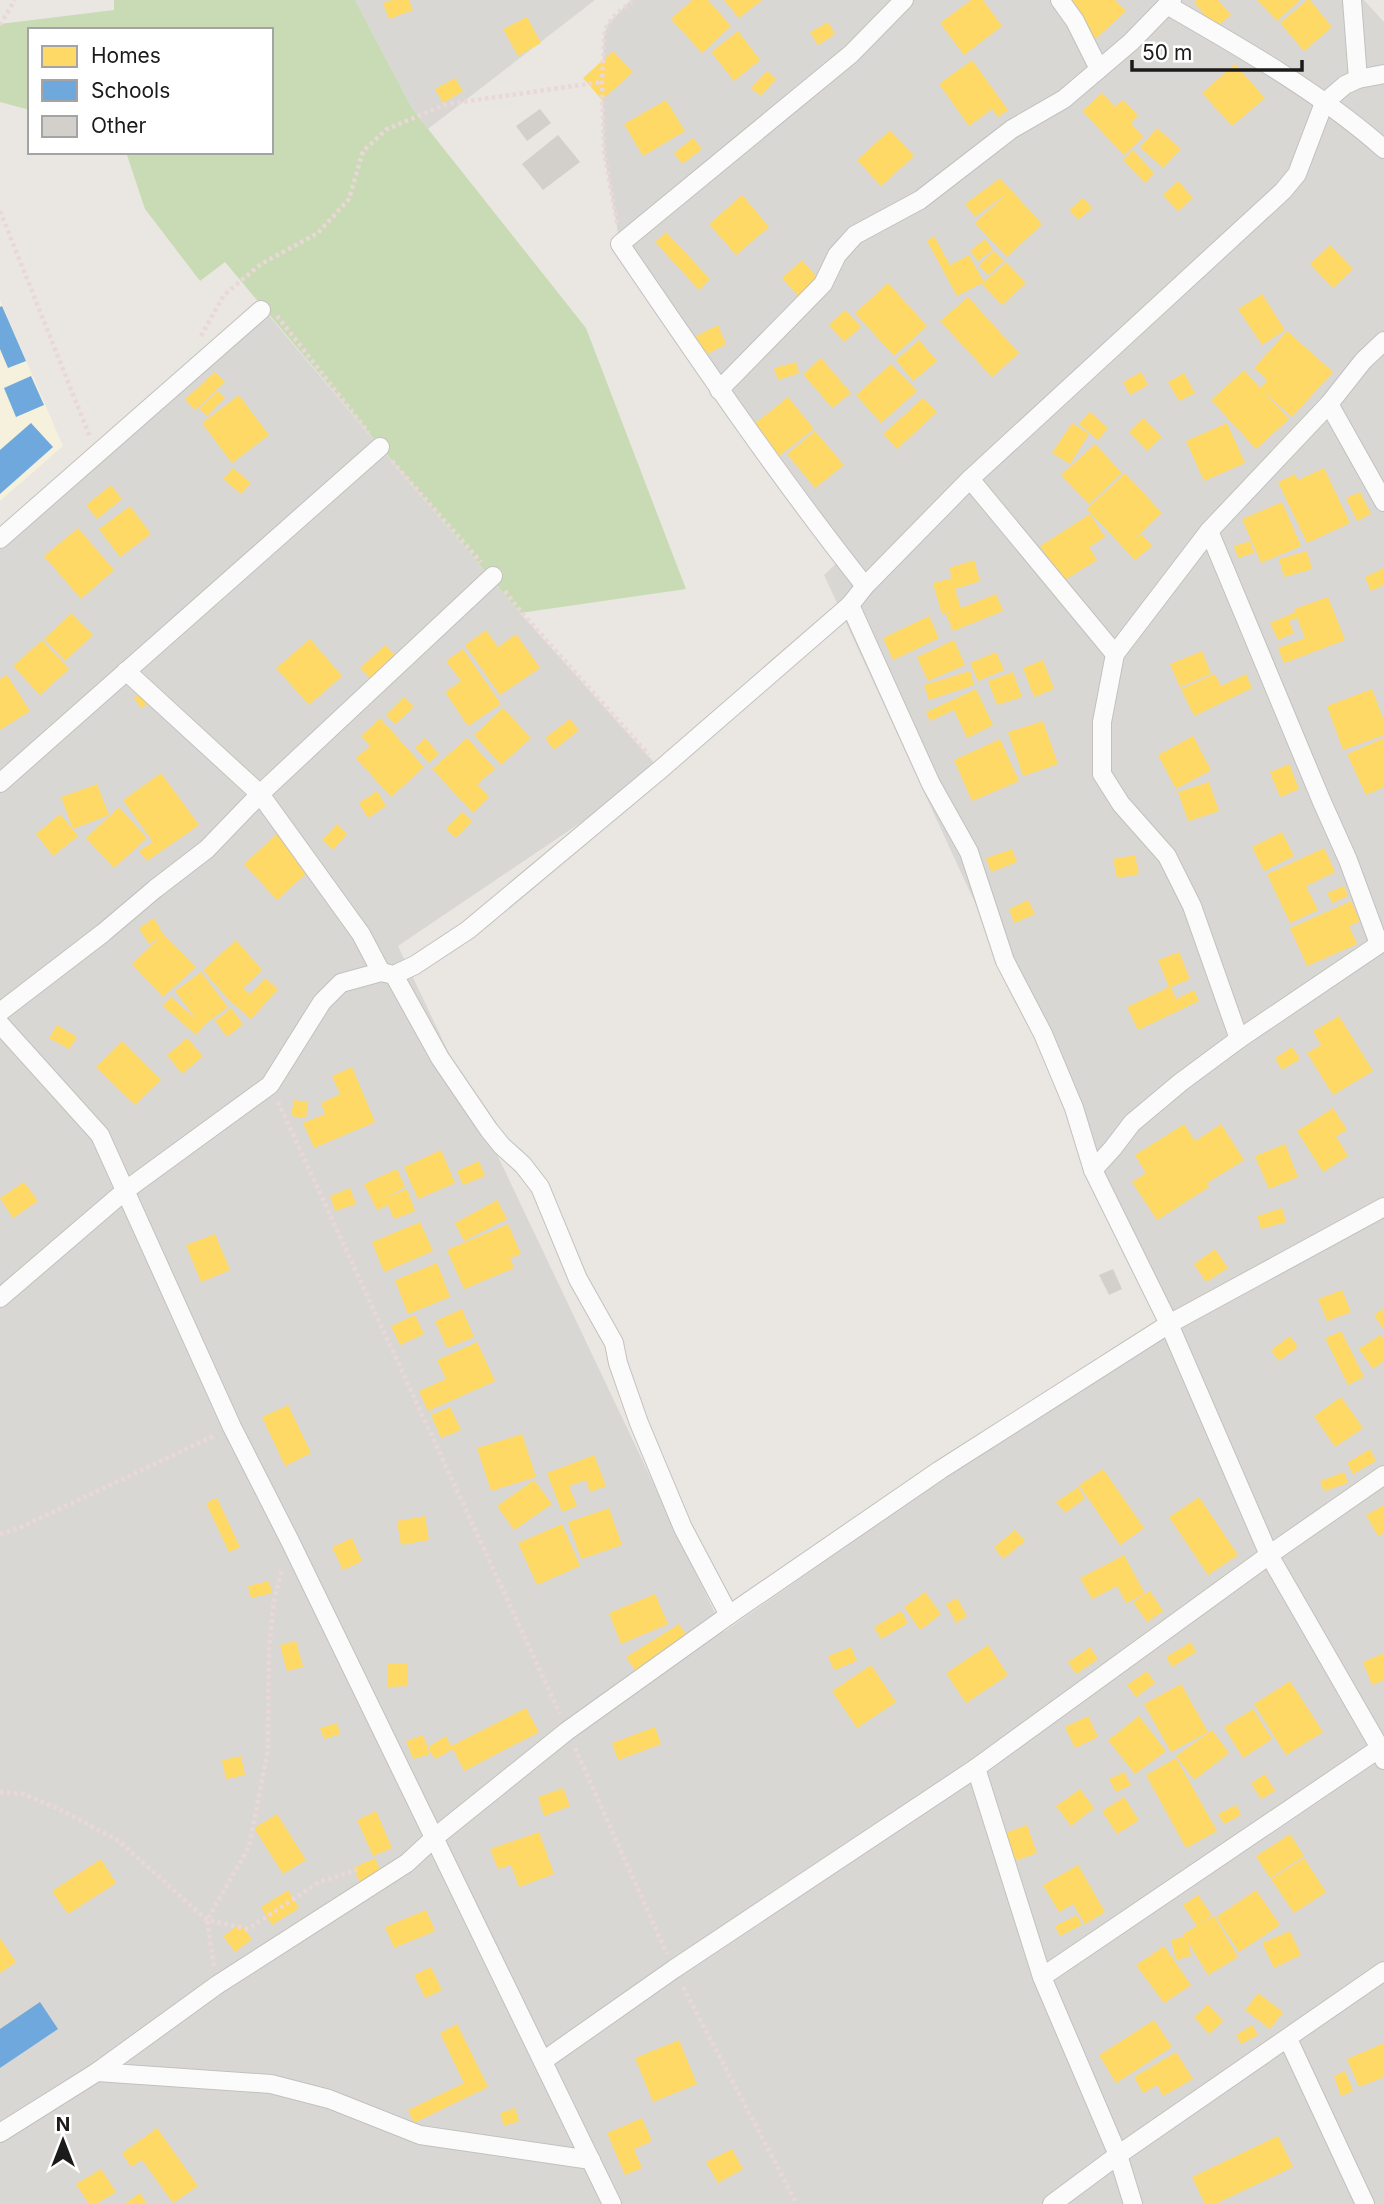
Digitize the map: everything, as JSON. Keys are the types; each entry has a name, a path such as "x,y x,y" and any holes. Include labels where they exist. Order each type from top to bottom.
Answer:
{"street":[{"path":"865,586 719,390 621,244 851,54 904,0"},
{"path":"1060,0 1075,21 1099,69"},
{"path":"1352,0 1359,79"},
{"path":"719,390 823,284 837,255 855,235 920,200 987,146 1064,99 1170,3 1324,103 1384,149"},
{"path":"0,1298 126,1190 270,1085 323,1002 341,983 415,965 468,930 661,769 850,605 865,586 970,479 1283,191 1297,174 1324,103 1346,85 1359,79 1384,74"},
{"path":"0,539 261,310"},
{"path":"1239,1039 1192,906 1167,856 1121,804 1102,774 1102,722 1115,654 1209,531 1329,404 1363,361 1384,341"},
{"path":"1329,404 1384,502"},
{"path":"0,783 380,447"},
{"path":"970,479 1115,654"},
{"path":"1093,1170 1114,1148 1132,1123 1181,1082 1239,1039 1381,943 1349,860 1322,802 1209,531"},
{"path":"0,1012 207,849 260,794 493,576"},
{"path":"850,605 931,784 969,852 1005,961 1043,1034 1074,1108 1093,1170 1169,1324 1269,1555 1382,1754 1042,1977"},
{"path":"126,671 260,794 388,973 440,1058 489,1130 540,1187 578,1279 614,1343 639,1423 683,1528 729,1615"},
{"path":"0,1024 100,1135 232,1427 612,2204"},
{"path":"0,2133 97,2072 217,1984 407,1863 434,1838 568,1731 729,1615 940,1471 1169,1324 1384,1207"},
{"path":"543,2061 674,1969 976,1768 1269,1555 1384,1475"},
{"path":"976,1768 1042,1977 1118,2155 1133,2204"},
{"path":"1052,2204 1118,2155 1384,1972"},
{"path":"1288,2039 1365,2204"},
{"path":"97,2072 271,2084 330,2099 420,2135 591,2160"}],"path":[{"path":"0,25 15,0"},
{"path":"621,244 604,152 604,37 607,24 634,0"},
{"path":"198,341 224,295 261,264 318,233 349,199 363,151 387,129 447,104 602,82"},
{"path":"0,211 97,454"},
{"path":"261,310 271,309 380,447 661,769"},
{"path":"270,1085 568,1731 674,1969 797,2204"},
{"path":"0,1534 19,1528 232,1427"},
{"path":"217,1984 207,1920 249,1847 268,1749 274,1600 290,1541"},
{"path":"0,1792 23,1794 59,1809 119,1841 207,1920 248,1929 319,1882 364,1868"}],"shaded area":[{"path":"355,0 595,0 428,129 413,110"},
{"path":"631,0 1364,0 1384,22 1384,2204 0,2204 0,544 265,311 520,613 660,769 398,946 724,1632 1167,1320 824,575 843,557 620,244 604,152 604,37 607,25"},
{"path":"0,300 63,446 0,501"}],"green space":[{"path":"114,0 355,0 413,110 586,328 686,589 520,613 225,262 200,281 145,209 127,154 273,154 273,28 28,28 28,109 0,102 0,24 114,10"}],"building: Homes":[{"path":"409,0 413,10 389,19 383,3"},
{"path":"692,0 708,0 731,26 702,53 671,19"},
{"path":"724,0 762,0 739,18"},
{"path":"971,0 983,0 1002,26 964,55 940,23"},
{"path":"1051,0 1115,0 1126,11 1091,43"},
{"path":"1218,0 1231,15 1215,28 1194,2"},
{"path":"1257,0 1300,0 1277,21"},
{"path":"1310,0 1332,27 1304,51 1280,23"},
{"path":"527,17 541,43 518,56 503,29"},
{"path":"828,22 835,34 818,45 810,32"},
{"path":"738,31 760,60 734,81 711,52"},
{"path":"613,51 633,72 602,100 583,78"},
{"path":"972,60 1008,110 998,117 992,109 969,126 939,84"},
{"path":"1235,64 1265,98 1232,126 1202,93"},
{"path":"767,71 776,79 761,96 751,88"},
{"path":"455,78 463,91 443,103 435,89"},
{"path":"1102,93 1115,107 1123,100 1138,115 1131,123 1143,137 1124,155 1082,111"},
{"path":"666,100 685,131 643,156 624,124"},
{"path":"1157,128 1181,149 1163,168 1140,147"},
{"path":"890,130 914,156 881,186 857,160"},
{"path":"693,138 702,149 682,164 674,153"},
{"path":"1133,150 1154,173 1145,183 1123,160"},
{"path":"1000,178 1042,224 1007,257 975,223 1006,194 975,217 965,204"},
{"path":"1178,181 1193,198 1178,211 1163,195"},
{"path":"742,195 769,227 736,255 709,224"},
{"path":"1083,198 1092,208 1078,220 1069,210"},
{"path":"666,232 710,279 699,290 655,242"},
{"path":"934,236 950,265 969,255 984,282 957,296 927,241"},
{"path":"985,239 993,250 978,261 970,251"},
{"path":"1330,245 1353,269 1333,288 1310,264"},
{"path":"994,251 1004,261 988,275 979,265"},
{"path":"802,260 820,281 800,298 782,278"},
{"path":"1006,262 1026,283 1002,305 982,284"},
{"path":"888,283 927,326 894,356 855,313"},
{"path":"1262,294 1285,330 1262,345 1238,309"},
{"path":"968,297 1019,353 992,377 940,321"},
{"path":"845,310 861,327 844,342 829,325"},
{"path":"718,325 726,344 706,355 696,336"},
{"path":"1287,331 1333,372 1292,417 1264,392 1289,419 1256,449 1211,400 1244,370 1260,388 1267,380 1254,368"},
{"path":"919,340 937,361 913,381 896,360"},
{"path":"821,358 851,393 832,408 803,374"},
{"path":"796,362 799,373 778,380 774,368"},
{"path":"891,364 917,391 881,423 856,395"},
{"path":"215,372 225,382 195,410 185,399"},
{"path":"1141,372 1148,385 1130,395 1123,382"},
{"path":"1184,373 1195,393 1179,401 1168,382"},
{"path":"218,391 225,398 207,416 199,408"},
{"path":"239,395 269,435 232,463 202,423"},
{"path":"788,397 814,429 775,459 749,428"},
{"path":"923,398 937,412 897,449 883,434"},
{"path":"1090,412 1108,428 1098,440 1079,424"},
{"path":"1143,418 1162,437 1147,451 1129,432"},
{"path":"1072,423 1089,434 1070,464 1052,453"},
{"path":"1227,423 1245,463 1204,481 1186,441"},
{"path":"815,431 844,465 815,488 787,454"},
{"path":"1095,444 1122,473 1089,504 1061,475"},
{"path":"233,468 251,483 241,494 223,479"},
{"path":"1324,468 1350,523 1307,543 1278,482 1295,474 1298,480"},
{"path":"1125,473 1162,513 1134,539 1142,534 1152,546 1135,560 1087,509"},
{"path":"111,485 122,499 97,519 86,505"},
{"path":"1360,492 1371,514 1357,521 1346,498"},
{"path":"1282,502 1301,546 1261,563 1242,519"},
{"path":"130,506 151,534 120,557 99,529"},
{"path":"1090,514 1105,537 1089,547 1097,560 1063,581 1040,546"},
{"path":"78,528 114,570 81,599 44,556"},
{"path":"1250,541 1254,553 1238,558 1234,546"},
{"path":"1307,551 1312,569 1284,577 1279,559"},
{"path":"974,560 980,581 955,589 961,608 996,594 1003,611 953,631 946,614 953,611 942,614 933,583 952,578 949,568"},
{"path":"1384,568 1384,585 1371,591 1365,577"},
{"path":"1328,597 1345,640 1284,663 1278,648 1305,638 1297,618 1289,621 1294,633 1278,640 1270,623 1295,612 1294,609"},
{"path":"71,613 93,635 65,661 44,639"},
{"path":"929,616 939,638 893,660 883,638"},
{"path":"486,630 498,647 516,634 540,668 500,695 465,645"},
{"path":"310,639 342,676 309,705 276,668"},
{"path":"42,640 69,669 40,695 13,666"},
{"path":"954,640 965,665 928,681 917,657"},
{"path":"385,645 395,655 370,678 360,668"},
{"path":"463,649 501,704 468,726 445,692 461,681 446,661"},
{"path":"1202,651 1211,674 1180,687 1170,664"},
{"path":"996,652 1004,670 978,681 970,663"},
{"path":"1043,660 1054,689 1034,697 1023,668"},
{"path":"970,671 974,685 929,700 924,685"},
{"path":"1013,672 1022,697 997,705 988,681"},
{"path":"1215,674 1221,686 1246,674 1252,688 1194,716 1181,689"},
{"path":"7,675 30,711 0,730 0,679"},
{"path":"149,687 157,698 141,708 134,698"},
{"path":"976,689 993,725 967,738 954,710 930,721 926,712"},
{"path":"1372,689 1384,721 1384,735 1343,750 1327,706"},
{"path":"404,697 414,707 395,724 386,715"},
{"path":"503,708 531,738 501,765 474,735"},
{"path":"380,718 424,767 391,797 356,758 370,746 361,736"},
{"path":"570,719 579,730 554,750 545,738"},
{"path":"1043,721 1058,764 1023,776 1008,732"},
{"path":"1193,736 1211,770 1176,789 1158,755"},
{"path":"425,738 439,754 429,763 415,748"},
{"path":"467,738 495,769 477,784 489,797 473,813 432,769"},
{"path":"1384,738 1384,787 1366,795 1347,754"},
{"path":"1000,739 1019,781 972,801 954,760"},
{"path":"1289,764 1299,789 1280,797 1270,772"},
{"path":"161,773 199,825 147,861 139,851 153,842 123,800"},
{"path":"1209,782 1219,811 1188,821 1178,792"},
{"path":"97,784 109,815 73,829 61,797"},
{"path":"377,791 386,806 368,818 359,803"},
{"path":"119,807 147,838 114,868 86,838"},
{"path":"462,812 472,821 456,838 446,829"},
{"path":"60,814 78,836 53,856 36,834"},
{"path":"337,824 347,834 333,850 322,840"},
{"path":"279,832 312,868 277,900 244,864"},
{"path":"1282,832 1294,856 1264,871 1252,847"},
{"path":"1324,848 1335,872 1306,886 1318,910 1290,923 1267,874"},
{"path":"1012,849 1017,862 991,872 986,858"},
{"path":"1135,855 1139,874 1117,878 1113,859"},
{"path":"1344,886 1348,896 1332,903 1327,893"},
{"path":"1028,900 1035,914 1014,923 1009,909"},
{"path":"1351,901 1360,921 1349,926 1357,944 1307,966 1290,928"},
{"path":"154,918 163,934 196,967 163,997 132,964 160,937 149,944 139,928"},
{"path":"236,940 262,970 243,988 250,994 265,978 278,989 251,1019 228,999 203,970"},
{"path":"1179,952 1190,979 1171,987 1176,999 1194,990 1199,1001 1138,1030 1127,1007 1169,987 1158,960"},
{"path":"201,972 228,1007 204,1025 196,1035 163,1006 171,997 197,1020 175,991"},
{"path":"231,1008 243,1024 227,1037 215,1021"},
{"path":"1339,1016 1373,1071 1333,1095 1307,1053 1321,1045 1313,1031"},
{"path":"57,1025 77,1037 69,1049 49,1038"},
{"path":"187,1038 203,1056 182,1074 167,1055"},
{"path":"122,1041 161,1080 135,1105 96,1067"},
{"path":"1292,1047 1300,1059 1282,1070 1275,1058"},
{"path":"352,1067 375,1122 314,1148 303,1123 325,1114 321,1103 340,1094 332,1076"},
{"path":"294,1100 308,1102 306,1118 291,1116"},
{"path":"1333,1108 1347,1130 1336,1136 1348,1156 1323,1172 1297,1131"},
{"path":"1184,1124 1195,1141 1221,1124 1244,1160 1207,1183 1209,1187 1157,1220 1132,1182 1146,1173 1135,1155"},
{"path":"1285,1144 1298,1177 1269,1189 1255,1156"},
{"path":"441,1150 455,1183 418,1199 404,1167"},
{"path":"479,1161 485,1176 463,1185 457,1171"},
{"path":"397,1169 405,1187 385,1198 407,1189 415,1211 394,1219 388,1205 377,1210 364,1184"},
{"path":"24,1182 38,1201 13,1218 0,1198"},
{"path":"350,1188 356,1204 335,1211 330,1196"},
{"path":"497,1200 507,1219 464,1241 455,1223"},
{"path":"1282,1208 1286,1222 1261,1229 1257,1216"},
{"path":"420,1222 433,1251 384,1272 372,1242"},
{"path":"508,1224 521,1254 510,1258 514,1268 464,1289 447,1250"},
{"path":"215,1234 230,1270 201,1282 186,1245"},
{"path":"1215,1249 1228,1268 1206,1282 1194,1264"},
{"path":"437,1263 450,1297 408,1314 395,1280"},
{"path":"1342,1290 1351,1312 1327,1321 1318,1299"},
{"path":"1384,1308 1384,1330 1374,1315"},
{"path":"462,1309 474,1337 447,1348 435,1321"},
{"path":"415,1315 424,1334 400,1345 391,1326"},
{"path":"1341,1331 1364,1377 1348,1385 1325,1338"},
{"path":"1380,1335 1384,1340 1384,1361 1373,1369 1359,1349"},
{"path":"1290,1336 1298,1347 1279,1361 1271,1350"},
{"path":"477,1342 495,1381 428,1411 419,1391 446,1379 437,1360"},
{"path":"1341,1397 1363,1428 1335,1447 1314,1416"},
{"path":"288,1405 311,1453 285,1466 262,1417"},
{"path":"450,1407 461,1430 441,1438 431,1415"},
{"path":"522,1434 536,1477 491,1491 477,1448"},
{"path":"1370,1449 1376,1461 1353,1474 1347,1463"},
{"path":"594,1455 606,1486 590,1492 586,1480 569,1486 577,1506 562,1512 547,1473"},
{"path":"1103,1469 1144,1528 1120,1545 1079,1485"},
{"path":"1344,1472 1348,1483 1324,1491 1320,1481"},
{"path":"534,1480 552,1504 514,1530 497,1506"},
{"path":"1078,1487 1085,1498 1065,1513 1056,1502"},
{"path":"1199,1497 1238,1555 1208,1575 1169,1517"},
{"path":"217,1498 240,1547 229,1552 206,1503"},
{"path":"1384,1505 1384,1533 1378,1536 1366,1515"},
{"path":"609,1508 622,1545 581,1559 568,1522"},
{"path":"425,1516 429,1540 401,1545 397,1521"},
{"path":"562,1524 580,1566 537,1585 518,1543"},
{"path":"1015,1530 1025,1541 1003,1559 994,1547"},
{"path":"352,1538 362,1561 343,1570 332,1547"},
{"path":"1124,1555 1145,1594 1126,1603 1117,1586 1092,1599 1080,1578"},
{"path":"269,1581 272,1593 251,1598 248,1586"},
{"path":"1150,1591 1163,1611 1147,1622 1133,1602"},
{"path":"925,1592 941,1614 920,1630 904,1607"},
{"path":"655,1594 668,1624 621,1644 609,1613"},
{"path":"957,1598 967,1616 956,1623 946,1604"},
{"path":"901,1611 908,1623 881,1639 874,1627"},
{"path":"679,1624 687,1636 635,1670 626,1657"},
{"path":"296,1641 303,1667 287,1671 280,1645"},
{"path":"1191,1642 1196,1652 1172,1667 1166,1657"},
{"path":"988,1645 1008,1675 966,1703 946,1673"},
{"path":"851,1647 857,1661 834,1670 828,1656"},
{"path":"1090,1647 1098,1659 1076,1674 1068,1662"},
{"path":"1384,1653 1384,1680 1372,1685 1363,1662"},
{"path":"407,1663 408,1686 388,1687 387,1664"},
{"path":"871,1665 896,1702 857,1728 832,1691"},
{"path":"1147,1671 1155,1683 1136,1697 1127,1685"},
{"path":"1290,1681 1323,1732 1286,1755 1254,1704"},
{"path":"1181,1684 1208,1732 1171,1752 1144,1704"},
{"path":"526,1708 539,1732 464,1771 453,1749 435,1759 428,1747 446,1736 451,1746"},
{"path":"1253,1709 1272,1739 1243,1758 1224,1727"},
{"path":"1088,1716 1098,1737 1075,1748 1065,1727"},
{"path":"1139,1716 1166,1751 1135,1774 1108,1740"},
{"path":"337,1723 340,1734 324,1739 320,1728"},
{"path":"655,1727 661,1744 618,1760 612,1743"},
{"path":"1212,1730 1229,1753 1194,1780 1176,1756"},
{"path":"423,1735 430,1754 413,1759 406,1741"},
{"path":"241,1756 245,1775 226,1779 222,1760"},
{"path":"1176,1758 1217,1831 1186,1848 1146,1775"},
{"path":"1124,1772 1131,1785 1116,1792 1109,1779"},
{"path":"1265,1774 1275,1791 1261,1799 1251,1783"},
{"path":"563,1788 570,1806 544,1816 538,1797"},
{"path":"1080,1789 1094,1808 1071,1826 1056,1806"},
{"path":"1124,1797 1139,1820 1117,1834 1102,1811"},
{"path":"1236,1805 1241,1815 1224,1824 1218,1814"},
{"path":"376,1811 392,1848 373,1856 357,1820"},
{"path":"277,1814 306,1860 283,1874 254,1828"},
{"path":"1027,1825 1037,1853 1012,1862 1002,1834"},
{"path":"539,1832 554,1874 519,1887 511,1865 498,1869 490,1849"},
{"path":"1290,1834 1304,1856 1270,1878 1256,1856"},
{"path":"375,1858 381,1872 360,1882 353,1868"},
{"path":"1304,1858 1326,1892 1294,1913 1271,1879"},
{"path":"101,1859 116,1883 68,1914 52,1891"},
{"path":"1078,1865 1105,1912 1085,1924 1073,1904 1059,1912 1043,1885"},
{"path":"288,1890 299,1908 272,1925 261,1907"},
{"path":"1256,1890 1280,1925 1239,1952 1216,1917"},
{"path":"1198,1895 1212,1915 1200,1924 1214,1916 1238,1957 1208,1975 1188,1942 1191,1956 1176,1960 1171,1940 1185,1936 1183,1934 1197,1926 1183,1905"},
{"path":"426,1910 435,1931 394,1948 385,1927"},
{"path":"1077,1915 1082,1925 1060,1936 1055,1926"},
{"path":"240,1924 252,1939 235,1952 223,1936"},
{"path":"1290,1931 1301,1955 1274,1968 1262,1943"},
{"path":"0,1938 16,1962 0,1973"},
{"path":"1164,1946 1191,1985 1164,2003 1136,1965"},
{"path":"431,1967 442,1990 425,1998 414,1975"},
{"path":"1258,1993 1283,2012 1270,2029 1245,2010"},
{"path":"1208,2004 1223,2021 1209,2034 1194,2017"},
{"path":"1154,2020 1172,2047 1116,2083 1099,2055"},
{"path":"457,2024 488,2087 414,2123 408,2110 464,2083 440,2033"},
{"path":"1252,2025 1258,2035 1241,2044 1236,2035"},
{"path":"679,2040 697,2084 653,2102 635,2058"},
{"path":"1384,2043 1384,2077 1359,2087 1347,2059"},
{"path":"1176,2052 1193,2079 1163,2096 1157,2085 1143,2093 1134,2077"},
{"path":"1345,2071 1353,2091 1341,2096 1334,2076"},
{"path":"515,2108 519,2121 504,2126 500,2113"},
{"path":"642,2118 652,2141 634,2149 642,2168 625,2175 607,2133"},
{"path":"157,2128 198,2186 173,2203 142,2160 131,2167 122,2153"},
{"path":"1278,2136 1293,2167 1215,2204 1205,2204 1192,2177"},
{"path":"732,2149 743,2169 718,2183 706,2162"},
{"path":"101,2169 116,2192 96,2204 89,2204 76,2184"},
{"path":"140,2193 147,2204 124,2204"}],"building: Schools":[{"path":"2,306 26,361 8,368 0,349"},
{"path":"31,376 44,405 16,417 4,388"},
{"path":"31,423 53,447 0,494 0,450"},
{"path":"40,2002 58,2029 0,2068 0,2029"}],"building: Other":[{"path":"540,109 551,123 527,141 516,126"},
{"path":"558,135 580,162 543,190 522,164"},
{"path":"1113,1269 1122,1289 1109,1295 1099,1275"}]}
